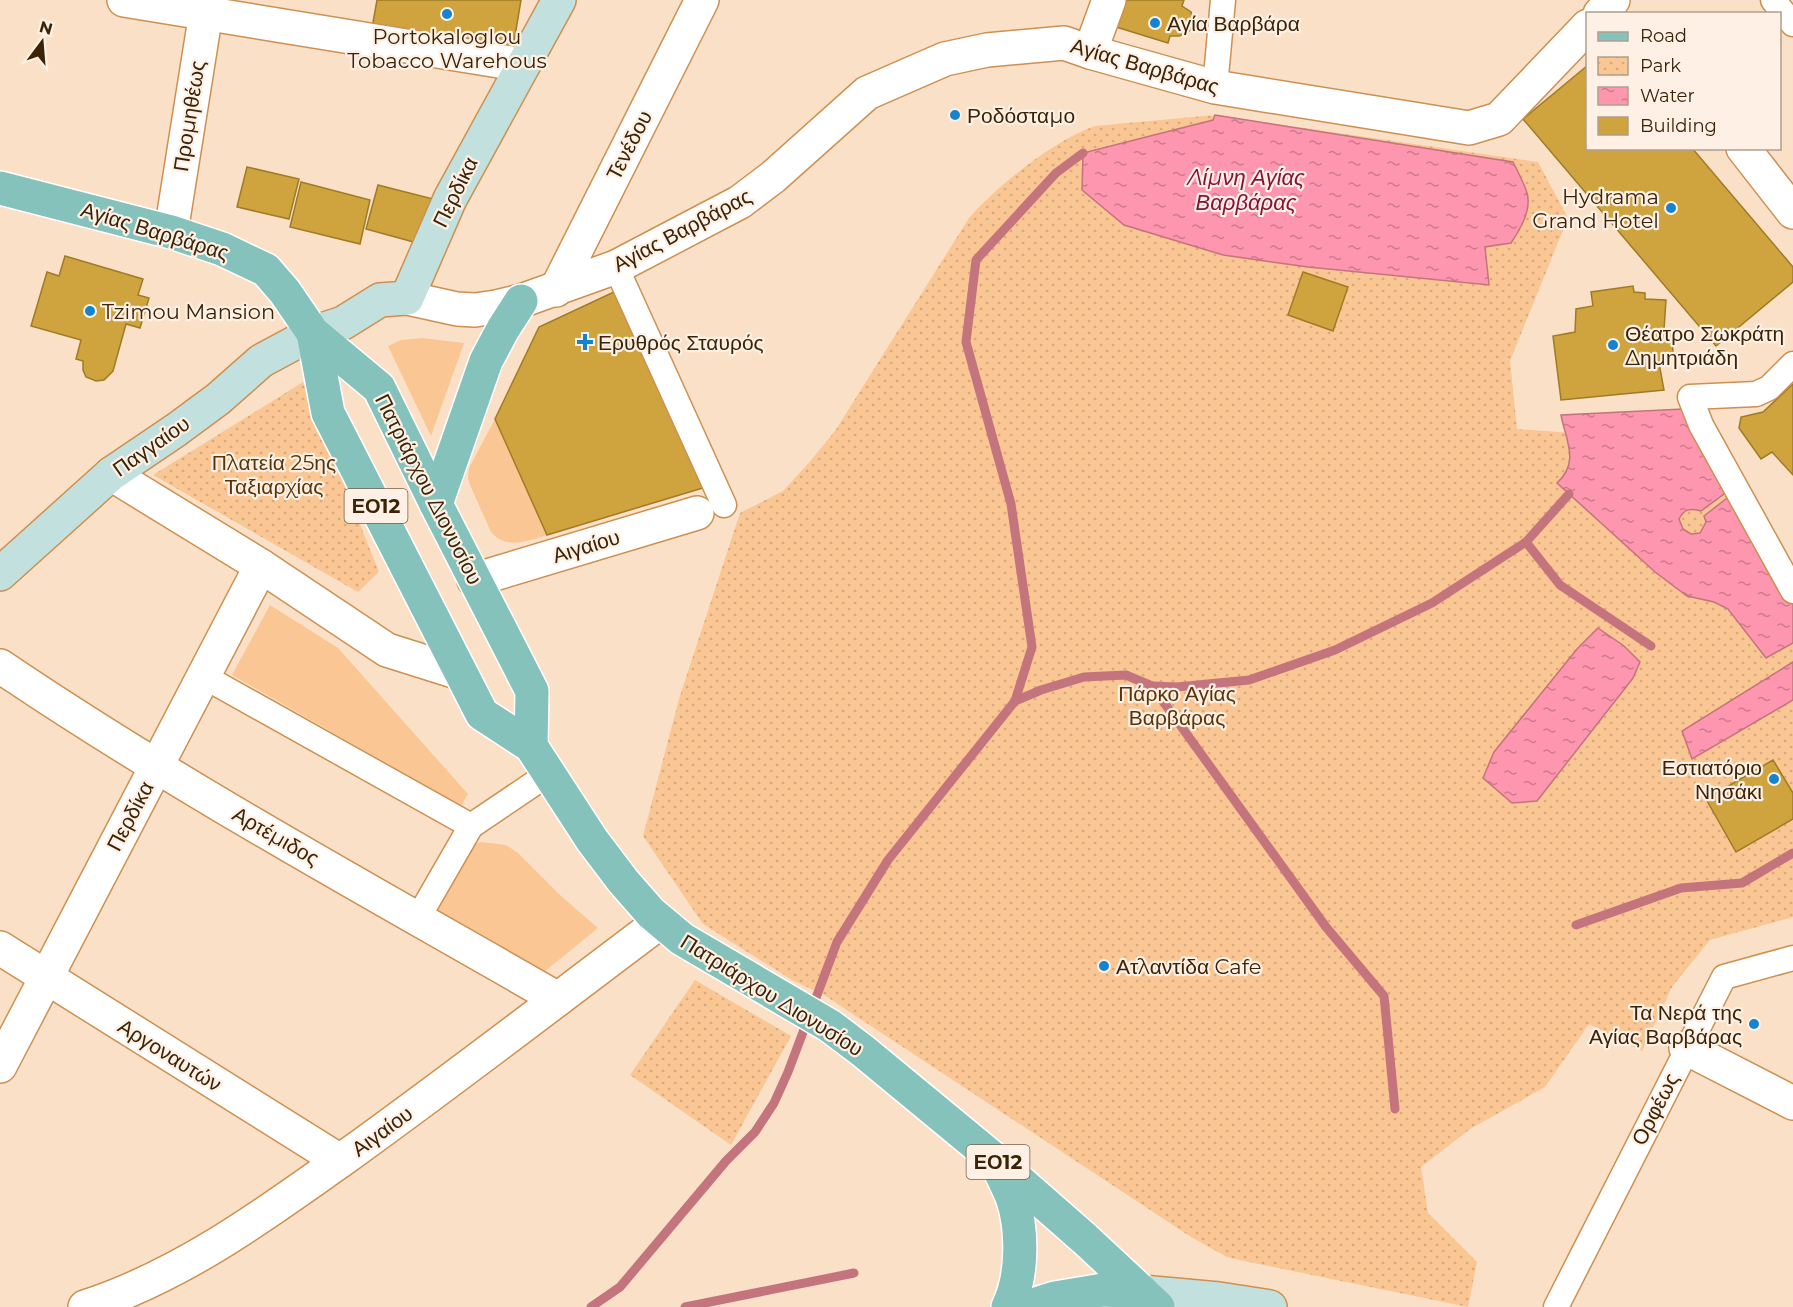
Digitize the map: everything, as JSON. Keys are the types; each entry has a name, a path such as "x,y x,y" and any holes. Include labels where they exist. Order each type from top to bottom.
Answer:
{"main road":[{"name":"Περδίκα","path":"407,298 450,199 559,0"},
{"name":"Αγίας Βαρβάρας","path":"0,188 171,232 222,249 266,270 285,292 313,333"},
{"path":"313,333 342,323 381,300 407,298"},
{"path":"436,504 486,361 499,335 521,301"},
{"name":"Παγγαίου","path":"0,574 111,474 184,424 261,361 313,333"},
{"name":"Πατριάρχου Διονυσίου","path":"313,333 379,388 532,691 531,746"},
{"name":"Πατριάρχου Διονυσίου","path":"313,333 328,412 482,714 531,746 610,865 639,901 660,922 695,947 830,1026 863,1051 995,1160 1140,1302"},
{"path":"995,1160 1012,1198 1017,1225 1017,1273 1008,1307"},
{"path":"1027,1307 1055,1298 1103,1290 1140,1302 1219,1299 1270,1307"}],"street":[{"path":"124,0 207,7 523,65"},
{"name":"Τενέδου","path":"556,290 702,0"},
{"path":"1090,52 1109,0"},
{"path":"1215,87 1223,0"},
{"path":"1773,0 1793,24"},
{"name":"Προμηθέως","path":"171,232 207,7"},
{"name":"Αγίας Βαρβάρας","path":"407,298 457,309 475,310 521,301 616,267 740,202 773,177 867,93 945,59 987,50 1059,42 1215,87 1469,128 1499,119 1586,29"},
{"path":"1745,150 1793,212"},
{"path":"616,267 711,509"},
{"path":"1793,364 1769,388 1756,394 1690,397 1701,425 1793,591"},
{"path":"111,474 261,566 387,650 460,673"},
{"name":"Αιγαίου","path":"474,580 711,509"},
{"name":"Περδίκα","path":"2,1057 261,566"},
{"name":"Αρτέμιδος","path":"0,666 156,766 558,999"},
{"path":"203,676 471,826"},
{"path":"418,918 471,826 548,774"},
{"name":"Αιγαίου","path":"85,1307 119,1296 166,1273 276,1206 340,1161 660,922"},
{"name":"Αργοναυτών","path":"0,948 340,1161"},
{"name":"Ορφέως","path":"1556,1307 1724,977 1793,958"},
{"path":"1686,1048 1793,1103"}],"green space":[{"name":"Πάρκο Αγίας Βαρβάρας","path":"1215,115 1538,162 1568,218 1510,361 1517,429 1573,433 1701,425 1793,591 1793,917 1710,940 1672,987 1642,1051 1589,1024 1545,1087 1470,1129 1421,1167 1428,1213 1477,1262 1468,1307 1227,1257 1191,1237 824,995 792,980 703,924 643,836 679,699 740,513 783,491 835,431 969,218 1027,165 1062,142 1095,126"},
{"path":"423,338 464,343 431,436 388,346 401,340"},
{"name":"Πλατεία 25ης Ταξιαρχίας","path":"303,382 379,572 358,592 153,475"},
{"path":"495,419 547,535 525,541 510,542 497,538 491,532 468,478 469,468"},
{"path":"270,605 338,648 468,794 461,806 232,675"},
{"path":"481,842 506,845 518,853 561,896 598,928 544,972 433,909 474,844"},
{"path":"695,980 791,1036 731,1145 630,1075"}],"water":[{"name":"Λίμνη Αγίας Βαρβάρας","path":"1215,115 1513,162 1527,193 1527,213 1511,243 1485,247 1489,285 1308,267 1223,255 1124,225 1082,190 1083,153 1213,120"},
{"path":"1683,409 1728,491 1701,511 1685,511 1679,519 1683,529 1691,534 1700,533 1706,522 1704,516 1731,495 1781,577 1793,605 1793,643 1766,658 1728,609 1714,602 1687,596 1655,572 1557,483 1564,475 1570,459 1561,415"},
{"path":"1598,628 1624,646 1640,662 1633,678 1537,801 1512,803 1483,778 1494,752 1577,649"},
{"path":"1793,662 1793,700 1692,759 1682,731"}],"building":[{"name":"Portokaloglou Tobacco Warehous","path":"377,0 521,0 512,54 372,28"},
{"name":"Αγία Βαρβάρα","path":"1123,0 1184,0 1182,6 1191,12 1192,28 1179,36 1170,36 1168,43 1116,27"},
{"name":"Hydrama Grand Hotel","path":"1586,67 1586,150 1694,150 1793,267 1793,282 1716,346 1523,119"},
{"path":"247,167 299,179 289,219 237,207"},
{"path":"301,182 370,200 360,244 290,227"},
{"path":"378,185 433,199 421,244 366,229"},
{"name":"Tzimou Mansion","path":"65,256 143,279 138,295 149,298 140,328 126,324 113,371 104,380 96,381 86,377 83,361 76,359 81,340 31,326 47,272 59,276"},
{"path":"1303,272 1348,287 1333,331 1288,315"},
{"name":"Θέατρο Σωκράτη Δημητριάδη","path":"1633,286 1634,292 1645,293 1645,299 1666,300 1664,330 1672,332 1673,354 1659,363 1664,390 1561,400 1553,336 1575,332 1576,309 1593,306 1591,292"},
{"path":"616,291 706,487 547,535 495,419 539,327"},
{"path":"1793,384 1793,475 1772,452 1761,459 1739,428 1741,417 1763,412"},
{"path":"1773,760 1793,793 1793,819 1736,852 1706,799"}],"waterway":[{"path":"591,1307 620,1287 726,1161 755,1132 774,1103 788,1072 837,942 888,860 1015,701 1032,647 1011,504 966,342 976,260 1056,173 1083,153"},
{"path":"1152,686 1177,687 1249,680 1335,650 1432,603 1526,542 1569,494"},
{"path":"1526,542 1560,585 1651,646"},
{"path":"1015,701 1041,690 1084,677 1126,675 1152,686 1326,927 1384,996 1395,1109"},
{"path":"1576,925 1681,888 1742,883 1793,853"},
{"path":"685,1307 854,1273"}],"place":[{"name":"Portokaloglou Tobacco Warehous","path":"447,14"},
{"name":"Αγία Βαρβάρα","path":"1155,23"},
{"name":"Ροδόσταμο","path":"955,115"},
{"name":"Hydrama Grand Hotel","path":"1671,208"},
{"name":"Tzimou Mansion","path":"90,311"},
{"name":"Ερυθρός Σταυρός","path":"585,342"},
{"name":"Θέατρο Σωκράτη Δημητριάδη","path":"1613,345"},
{"name":"Εστιατόριο Νησάκι","path":"1774,779"},
{"name":"Ατλαντίδα Cafe","path":"1104,966"},
{"name":"Τα Νερά της Αγίας Βαρβάρας","path":"1754,1024"}]}
